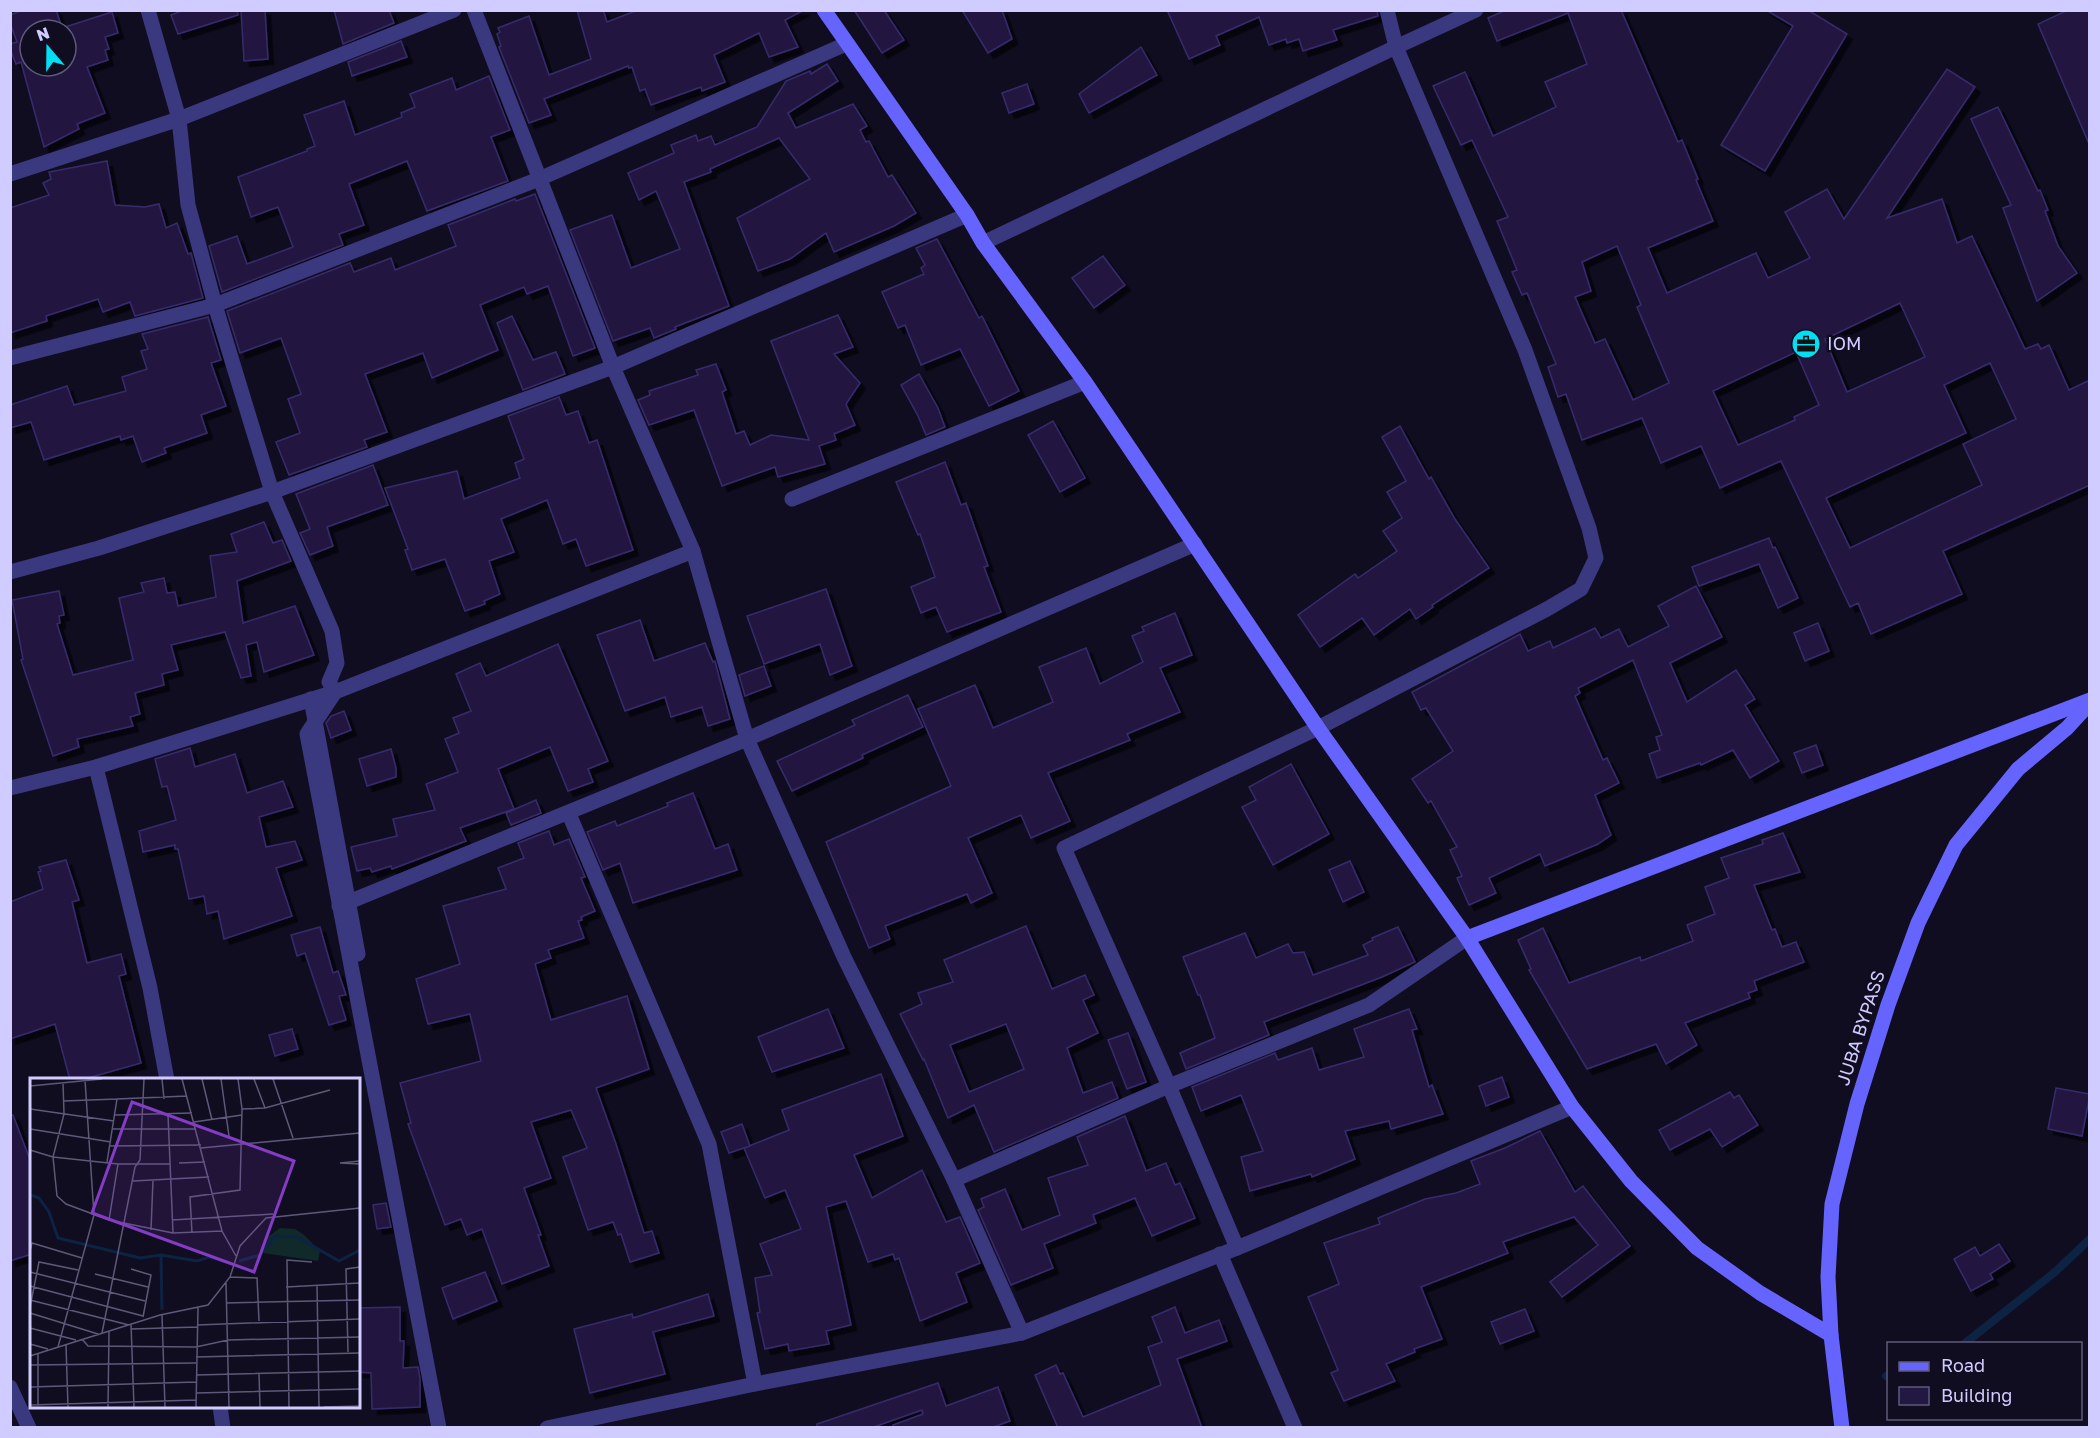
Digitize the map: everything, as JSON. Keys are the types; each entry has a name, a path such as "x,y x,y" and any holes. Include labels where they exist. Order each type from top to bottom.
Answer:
{"street":[{"path":"147,10 179,119 188,205 215,305 272,492 332,631 337,663 329,682 335,692"},
{"path":"10,174 179,119 454,10"},
{"path":"474,10 613,367 693,550 747,739 844,957 954,1180 1022,1333"},
{"path":"824,10 967,215 983,243 1085,382 1318,728 1467,938 1572,1107 1631,1181 1697,1248 1760,1293 1832,1335"},
{"path":"1237,1248 1169,1086 1064,848 1318,728 1581,589 1596,558 1589,528 1525,350 1396,46 1388,10"},
{"path":"983,243 1476,10"},
{"path":"10,358 215,305 539,179 846,44"},
{"path":"10,572 99,548 272,492 613,367 967,215"},
{"path":"792,499 1085,382"},
{"path":"339,906 569,814 747,739 1195,544"},
{"path":"10,788 96,767 335,692 693,550"},
{"path":"335,692 307,734 439,1428"},
{"path":"311,699 409,1225 439,1428"},
{"path":"954,1180 1169,1086 1369,1005 1467,938 2090,701"},
{"name":"JUBA BYPASS","path":"1842,1428 1828,1278 1832,1204 1857,1104 1888,1005 1918,923 1956,845 2018,769 2067,728 2090,701"},
{"path":"96,767 150,988 167,1078"},
{"path":"569,814 709,1144 755,1384"},
{"path":"547,1428 755,1384 1022,1333 1237,1248 1572,1107"},
{"path":"1220,1254 1295,1428"},
{"path":"10,1387 29,1428"},
{"path":"220,1408 223,1428"}],"building":[{"path":"23,10 56,10 59,18 18,18 18,63 16,64 10,44 17,42 10,23 10,15"},
{"path":"184,10 237,10 238,15 178,34 171,15"},
{"path":"241,10 265,10 268,59 244,61"},
{"path":"334,10 389,10 394,23 343,44"},
{"path":"577,10 603,10 607,22 638,10 804,10 785,20 798,47 769,57 759,33 714,55 725,82 702,91 701,87 651,105 645,89 640,91 632,67 628,66 544,99 551,115 529,123 499,47 501,46 497,34 500,32 498,28 529,16 549,75 591,59"},
{"path":"854,10 884,10 904,40 882,53"},
{"path":"962,10 1002,10 1012,39 988,53"},
{"path":"1167,10 1377,10 1378,16 1333,30 1337,40 1303,51 1299,39 1287,43 1286,39 1269,45 1259,17 1216,36 1220,45 1189,59"},
{"path":"1506,10 1621,10 1678,142 1682,140 1713,221 1648,248 1667,293 1756,253 1768,278 1810,258 1785,212 1827,189 1844,219 1947,69 1975,87 1887,218 1942,199 1957,243 1972,236 2025,349 2038,344 2041,349 2049,345 2069,390 2090,380 2090,485 1943,551 1962,594 1871,634 1858,603 1850,607 1781,461 1720,488 1701,446 1661,463 1642,418 1582,440 1566,394 1558,397 1548,367 1556,364 1527,293 1522,295 1512,272 1517,270 1497,221 1508,217 1472,140 1461,145 1433,86 1465,72 1493,136 1556,107 1545,82 1587,64 1568,13 1497,41 1488,18","holes":["1617,246 1641,305 1637,307 1669,383 1633,400 1605,339 1595,343 1575,297 1591,291 1582,262","1900,303 1925,357 1847,392 1825,339","1796,352 1819,405 1794,417 1795,420 1738,445 1713,391","1990,363 2016,419 1963,444 1982,485 1850,548 1826,498 1966,433 1944,385"]},
{"path":"1766,10 1808,10 1847,34 1765,171 1721,145 1793,26"},
{"path":"2068,10 2090,10 2089,144 2038,24"},
{"path":"112,12 118,33 105,37 109,49 105,50 108,60 87,67 105,113 77,124 79,129 44,147 25,78 78,78 78,23"},
{"path":"401,41 407,57 352,76 348,62"},
{"path":"1141,47 1157,75 1089,113 1079,94"},
{"path":"827,64 838,81 788,113 796,128 853,104 867,126 860,130 866,142 869,141 888,177 892,175 916,213 894,226 834,252 826,233 790,259 758,271 737,218 810,179 779,138 710,169 711,172 684,182 729,306 675,327 676,329 654,338 650,328 613,341 570,230 612,215 631,268 680,249 656,191 639,200 628,173 674,153 671,145 696,135 698,141 711,136 715,145 757,127 786,81 810,71 811,74"},
{"path":"489,76 510,130 491,137 508,181 427,211 407,161 349,184 364,225 339,234 343,245 222,292 209,246 237,236 247,264 293,247 278,207 251,217 238,177 315,146 304,115 344,101 355,135 402,117 401,113 415,107 410,94 452,78 456,90"},
{"path":"1027,84 1034,104 1009,113 1002,93"},
{"path":"1998,107 2038,191 2040,190 2058,246 2077,273 2037,301 2003,208 2011,205 1971,119"},
{"path":"107,161 115,205 145,207 159,204 166,228 177,223 188,254 191,253 203,298 135,316 130,302 103,312 98,299 46,316 47,321 10,333 10,208 49,195 43,183 51,179 49,172"},
{"path":"535,194 595,348 573,356 548,286 527,294 524,287 480,305 498,350 432,378 423,353 365,374 387,432 364,440 367,447 289,475 276,442 300,433 288,399 301,394 281,338 240,353 227,311 350,263 354,272 391,258 395,270 456,246 448,225 515,199 516,201"},
{"path":"937,239 979,318 982,316 1019,391 989,406 960,349 921,365 905,325 898,328 882,292 924,274 921,268 925,265 916,248"},
{"path":"1103,256 1125,285 1094,308 1072,278"},
{"path":"838,315 853,347 834,354 860,383 846,404 855,425 834,434 836,440 819,446 825,464 778,477 775,467 722,486 694,410 649,425 638,400 650,395 649,391 698,375 696,370 716,364 726,390 722,392 736,434 744,431 750,445 771,435 809,440 771,341"},
{"path":"512,316 533,360 556,352 565,374 523,390 497,323"},
{"path":"208,317 221,360 211,363 226,406 201,415 207,433 164,448 166,453 142,462 133,436 121,440 120,436 44,460 31,422 10,428 10,405 67,386 74,405 126,391 122,377 147,369 141,351 148,349 142,334"},
{"path":"919,374 938,408 945,427 926,435 901,385"},
{"path":"559,397 566,415 578,411 589,443 597,440 633,550 586,566 576,539 563,544 547,500 501,519 514,552 489,561 500,594 484,601 485,604 465,611 445,559 412,570 405,550 408,549 385,488 457,471 464,499 520,478 515,463 524,459 508,416"},
{"path":"1053,421 1085,478 1060,492 1028,435"},
{"path":"1400,426 1429,479 1431,477 1455,519 1489,568 1432,605 1433,607 1416,619 1410,609 1374,635 1362,618 1320,647 1298,615 1355,574 1358,578 1397,551 1383,531 1402,518 1387,492 1406,481 1382,437"},
{"path":"945,462 961,505 966,503 988,566 984,567 1001,612 947,632 936,607 921,613 911,587 935,577 920,534 918,535 896,482"},
{"path":"373,465 388,505 327,527 333,546 310,555 300,533 310,529 296,494"},
{"path":"264,522 273,543 282,540 291,561 237,581 243,623 295,606 314,655 264,672 257,642 246,645 251,676 241,678 225,632 171,645 178,670 162,674 164,685 135,693 140,714 130,717 133,726 77,739 79,747 53,756 21,660 23,659 12,600 59,591 64,615 59,616 60,623 57,624 73,675 133,660 119,598 144,592 141,583 164,578 167,593 175,592 178,606 216,597 210,556 237,552 231,534"},
{"path":"1769,538 1798,598 1778,608 1759,564 1699,586 1692,567"},
{"path":"1696,586 1722,637 1670,663 1687,702 1736,670 1755,699 1745,705 1779,761 1750,778 1733,750 1701,765 1700,763 1657,778 1649,754 1660,750 1656,737 1662,735 1633,660 1578,688 1580,693 1575,696 1603,760 1607,758 1619,783 1595,795 1611,835 1598,844 1545,866 1540,854 1489,878 1496,893 1469,905 1457,878 1462,876 1450,850 1457,847 1431,801 1428,803 1412,779 1453,751 1426,708 1421,710 1412,692 1520,634 1528,651 1550,641 1553,648 1595,628 1601,638 1619,629 1628,647 1669,626 1658,606"},
{"path":"826,589 852,666 830,675 820,644 764,664 747,616"},
{"path":"1175,613 1192,655 1160,668 1180,712 1127,734 1130,740 1048,773 1070,821 1031,838 1021,815 968,838 992,893 971,903 967,894 885,926 890,939 869,948 826,842 951,786 918,709 975,685 993,728 1053,702 1039,667 1086,648 1100,684 1143,662 1132,636 1144,631 1142,627"},
{"path":"640,620 654,661 705,643 713,662 715,661 730,719 708,726 702,707 671,717 665,697 625,711 597,635"},
{"path":"1818,623 1829,651 1805,661 1794,633"},
{"path":"558,644 608,761 588,769 593,782 568,791 550,747 498,769 514,809 460,828 466,841 392,869 391,866 372,872 370,868 357,871 351,847 397,836 393,819 435,810 426,784 458,772 445,739 459,733 453,718 471,711 456,674 480,663 486,676"},
{"path":"764,666 771,686 745,696 739,675"},
{"path":"908,695 923,727 792,791 777,761 855,725 852,720"},
{"path":"344,711 351,730 331,738 326,723 331,716"},
{"path":"1816,745 1823,765 1802,773 1794,753"},
{"path":"190,748 195,767 235,754 247,793 283,781 293,807 259,817 266,847 295,841 302,860 276,868 292,916 224,939 218,911 207,914 204,896 189,899 178,849 175,849 175,845 143,852 139,831 176,820 167,786 162,787 155,759"},
{"path":"391,749 396,777 367,786 359,759"},
{"path":"1291,764 1329,834 1273,865 1242,807 1256,800 1249,787"},
{"path":"693,793 715,849 728,844 737,870 633,903 620,863 603,870 587,832 615,821 617,826 668,806 667,803"},
{"path":"536,800 541,813 511,825 506,813"},
{"path":"549,831 554,845 569,839 585,877 581,878 595,911 581,917 582,920 578,921 584,938 548,950 551,958 535,964 551,1020 627,996 649,1069 596,1088 644,1233 652,1231 659,1253 630,1262 621,1234 618,1235 613,1222 588,1230 563,1157 587,1148 571,1110 531,1122 551,1178 524,1188 541,1235 538,1235 549,1266 502,1284 482,1229 467,1235 461,1219 445,1225 408,1124 411,1123 400,1083 481,1061 470,1014 428,1024 416,979 460,964 443,906 506,889 498,868 524,858 518,843"},
{"path":"1783,833 1800,872 1754,885 1772,930 1775,929 1782,947 1796,942 1804,962 1754,981 1757,990 1748,993 1750,998 1685,1023 1697,1045 1666,1064 1656,1044 1587,1069 1529,970 1531,969 1518,940 1543,928 1569,983 1640,957 1641,961 1693,941 1687,925 1715,914 1705,887 1729,878 1721,858 1763,844 1762,840"},
{"path":"66,860 79,900 72,902 87,963 121,954 126,974 119,976 141,1063 88,1078 69,1078 55,1024 10,1039 10,902 43,889 38,872 41,871 39,867"},
{"path":"1350,861 1364,892 1343,902 1329,870"},
{"path":"1026,926 1052,989 1085,975 1094,995 1083,1000 1098,1033 1067,1048 1083,1093 1112,1082 1118,1098 994,1152 974,1105 948,1118 924,1059 900,1014 922,1004 918,993 953,982 944,960","holes":["1006,1024 1024,1069 969,1092 950,1045"]},
{"path":"320,927 333,973 338,971 346,995 339,996 346,1020 329,1025 305,953 297,956 291,935"},
{"path":"1398,927 1415,962 1264,1022 1269,1035 1186,1069 1180,1053 1215,1038 1200,995 1198,995 1183,957 1245,933 1256,958 1288,944 1293,953 1304,952 1313,975 1368,955 1363,945 1373,940 1372,938"},
{"path":"828,1009 844,1048 772,1072 758,1037"},
{"path":"1409,1009 1417,1029 1412,1030 1429,1087 1432,1085 1443,1114 1391,1129 1389,1121 1345,1131 1355,1159 1312,1177 1311,1174 1250,1191 1241,1157 1263,1151 1241,1095 1201,1111 1192,1087 1275,1053 1278,1060 1312,1048 1319,1070 1364,1057 1354,1029"},
{"path":"292,1029 298,1049 275,1056 269,1035"},
{"path":"1128,1033 1146,1082 1127,1089 1108,1040"},
{"path":"881,1074 903,1136 854,1155 872,1198 922,1170 946,1222 960,1217 980,1263 956,1273 967,1302 920,1321 899,1258 895,1260 893,1254 868,1262 846,1201 826,1207 851,1325 826,1331 829,1344 789,1351 788,1344 765,1349 757,1313 760,1312 755,1278 772,1275 760,1244 801,1229 785,1190 765,1198 744,1148 789,1130 782,1110"},
{"path":"1502,1077 1509,1097 1486,1106 1479,1086"},
{"path":"2056,1088 2090,1094 2082,1136 2048,1129"},
{"path":"1730,1092 1734,1098 1739,1095 1758,1125 1722,1147 1710,1129 1670,1150 1659,1130"},
{"path":"10,1115 13,1115 30,1160 30,1255 10,1261"},
{"path":"1125,1116 1146,1171 1166,1163 1175,1185 1180,1183 1195,1218 1152,1236 1135,1198 1093,1215 1096,1223 1044,1244 1053,1268 1011,1285 978,1210 984,1207 981,1199 1005,1189 1022,1230 1060,1215 1048,1178 1088,1165 1077,1137"},
{"path":"742,1124 750,1146 729,1153 721,1132"},
{"path":"1540,1131 1575,1192 1583,1186 1630,1246 1562,1297 1550,1282 1598,1245 1574,1217 1503,1242 1508,1253 1421,1287 1442,1339 1414,1349 1415,1352 1386,1364 1395,1381 1344,1401 1331,1373 1338,1370 1308,1297 1339,1284 1324,1243 1380,1224 1378,1218 1425,1199 1456,1193 1480,1184 1471,1161"},
{"path":"386,1203 391,1227 377,1229 373,1205"},
{"path":"1999,1244 2010,1261 1990,1274 1993,1279 1971,1291 1954,1259 1975,1247 1980,1256"},
{"path":"485,1272 497,1301 453,1319 442,1288"},
{"path":"708,1294 714,1316 653,1332 665,1374 590,1393 574,1329 632,1314 633,1318"},
{"path":"400,1307 400,1341 404,1341 403,1368 418,1367 420,1407 372,1409 371,1373 360,1372 360,1308"},
{"path":"1175,1307 1185,1333 1219,1320 1227,1341 1177,1359 1202,1428 1058,1428 1035,1375 1056,1365 1060,1374 1063,1373 1083,1417 1161,1385 1148,1347 1162,1342 1152,1317"},
{"path":"1525,1309 1534,1331 1500,1344 1491,1322"},
{"path":"938,1383 946,1406 998,1387 1010,1421 991,1428 893,1428 893,1425 923,1414 922,1410 871,1428 817,1428 817,1424"}],"waterway":[{"path":"1967,1342 2055,1272 2090,1239"}],"place":[{"name":"IOM","path":"1806,344"}]}
